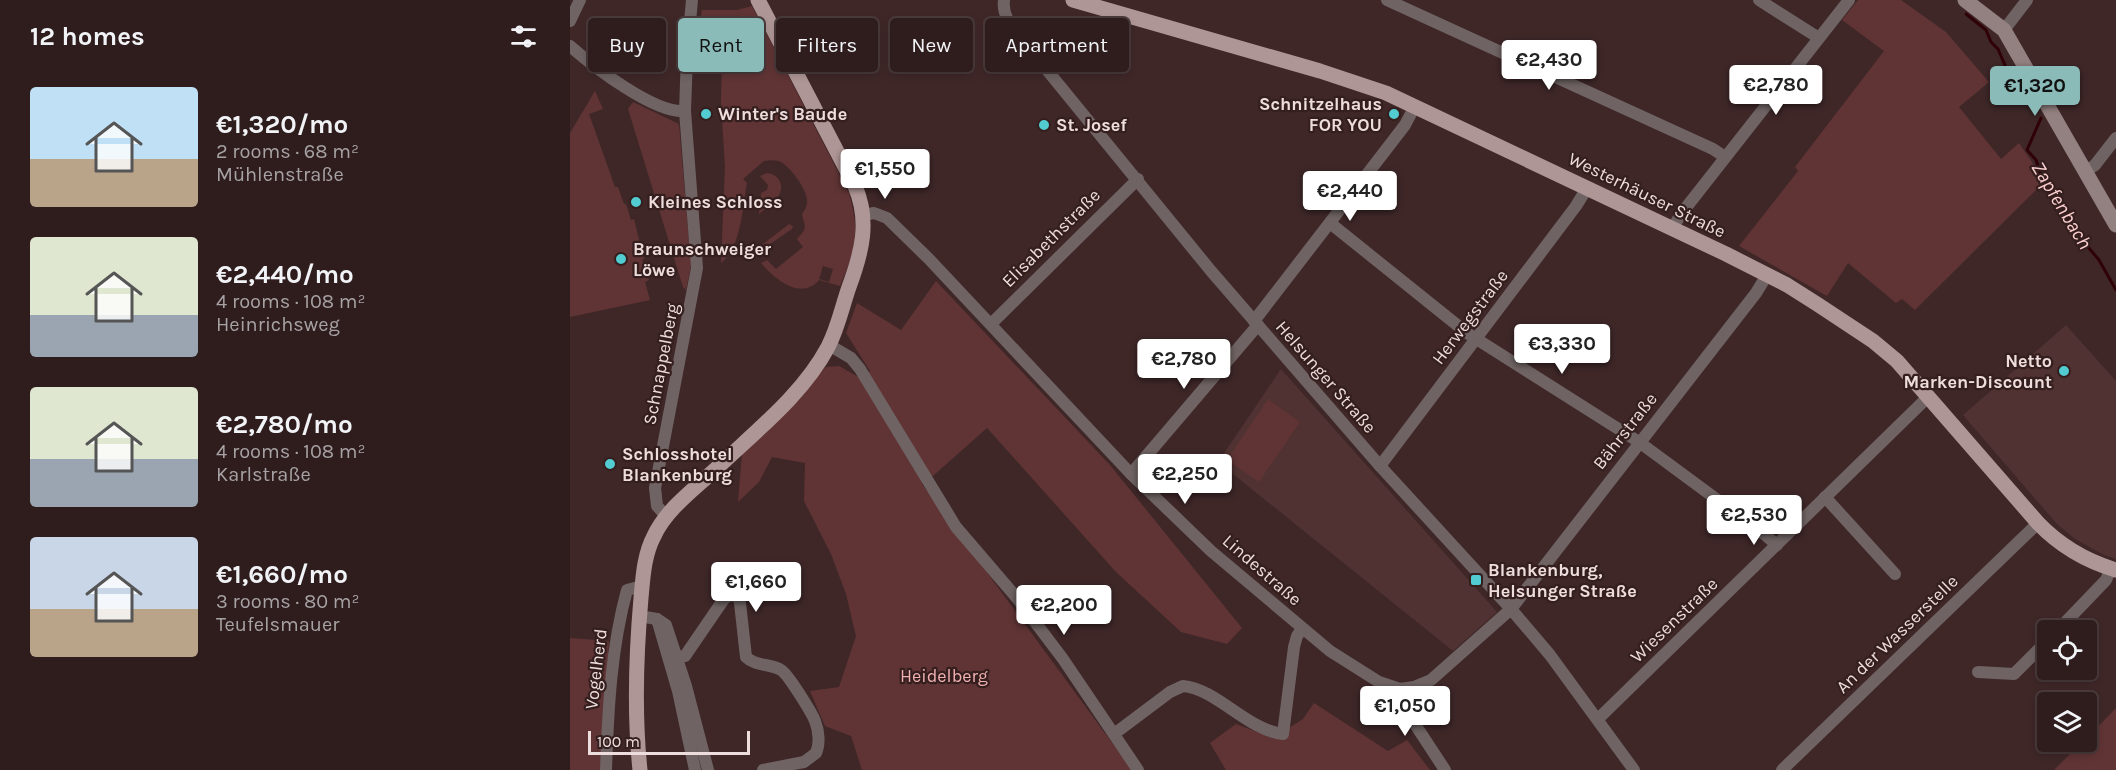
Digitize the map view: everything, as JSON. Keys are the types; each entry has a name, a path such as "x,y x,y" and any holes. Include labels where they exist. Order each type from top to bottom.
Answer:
{"main road":[{"path":"640,770 636,696 639,616 650,545 666,516 797,390 814,370 829,345 860,257 864,228 858,193 758,0"},
{"name":"Westerhäuser Straße","path":"1073,0 1320,70 1386,93 1767,275 1817,304 1873,341 1897,361 2055,540 2070,550 2113,569"}],"street":[{"path":"570,21 580,0"},
{"name":"Schnappelberg","path":"666,516 657,506 655,488 697,268 685,111 687,55 693,0"},
{"name":"Helsunger Straße","path":"1004,0 1005,13 1011,26 1256,323 1380,466 1511,609 1550,656 1634,770"},
{"path":"1387,0 1713,149 1725,157"},
{"path":"1760,0 1819,38"},
{"path":"1672,229 1725,157 1849,0"},
{"path":"1965,0 2004,30 2116,225"},
{"path":"2004,30 2028,0"},
{"path":"570,46 583,58 647,101 676,112 685,111"},
{"path":"1131,474 1256,323 1405,125 1415,106"},
{"path":"2085,172 2095,165 2116,138"},
{"name":"Elisabethstraße","path":"991,324 1138,179"},
{"name":"Herwegstraße","path":"1380,466 1576,206 1587,188"},
{"name":"Lindestraße","path":"863,215 873,213 887,218 991,324 1131,474 1211,551 1302,629 1356,670 1378,682 1400,690"},
{"path":"1330,223 1467,333 1639,442 1777,545"},
{"name":"Bährstraße","path":"1511,609 1756,293 1767,275"},
{"path":"829,345 850,358 860,369 956,527 1017,598 1063,659 1138,770"},
{"name":"Wiesenstraße","path":"1598,719 1929,396"},
{"path":"1825,497 1895,574"},
{"name":"An der Wasserstelle","path":"1782,770 2038,523"},
{"path":"2068,620 2106,580 2113,569"},
{"name":"Vogelherd","path":"606,770 609,708 620,614 627,590 642,586"},
{"path":"678,657 685,656 724,599 730,595 738,597 746,657 750,661 776,667 787,675 815,720 819,740 816,753 804,762 763,770"},
{"path":"1445,770 1405,709 1400,690 1431,680 1511,609"},
{"path":"639,616 657,619 666,625 678,657 708,770"},
{"path":"657,619 678,691 695,770"},
{"path":"1114,734 1170,692 1183,686 1200,690 1266,730 1283,734 1294,647 1302,629"},
{"path":"1978,672 2014,674 2037,651"}],"shaded area":[{"path":"2066,325 2116,381 2116,559 2075,539 2056,523 1963,415"},
{"path":"1281,369 1497,612 1453,651 1218,462"}],"green space":[{"path":"1858,0 1901,0 1946,32 1989,82 1959,107 2001,159 2019,143 2045,181 1915,310 1902,299 1896,303 1848,263 1827,296 1739,246 1798,171 1795,167 1884,51 1842,20"},
{"path":"752,6 758,18 700,18 702,10 737,10"},
{"path":"764,29 776,52 776,72 786,72 849,193 855,241 840,286 819,280 812,286 796,288 781,281 761,263 767,260 776,269 803,247 797,239 805,227 802,214 807,206 806,195 792,172 779,161 764,161 743,179 747,183 740,226 733,247 721,263 725,168 722,72 764,72","holes":["823,266 833,269 829,282 819,279"]},
{"path":"595,91 603,109 589,114 615,187 618,187 631,220 634,219 644,259 642,260 649,280 645,282 650,300 570,317 570,133"},
{"path":"633,102 679,124 691,265 686,290 683,287 628,109"},
{"path":"767,173 778,178 781,190 776,199 759,214 761,193 767,190 768,185 760,176"},
{"path":"789,224 793,226 792,229 763,249 763,244"},
{"name":"Heidelberg","path":"936,281 1110,465 1242,628 1227,644 1181,632 1116,572 987,428 922,484 1132,770 862,770 851,736 825,726 810,691 839,687 856,636 846,594 831,554 804,501 805,463 772,457 759,482 738,502 742,454 826,367 839,366 860,378 870,371 846,333 857,303 901,330"},
{"path":"1268,399 1300,422 1259,482 1227,460"},
{"path":"570,638 609,641 601,770 570,770"},
{"path":"1314,703 1388,751 1407,740 1430,770 1226,770 1210,743 1236,724 1273,738 1303,719"},
{"path":"2116,708 2116,770 2054,770 2072,752 2097,752 2097,728"}],"waterway":[{"name":"Zapfenbach","path":"1966,14 1986,30 2007,70 2020,83"},
{"name":"Zapfenbach","path":"2041,118 2027,150 2036,160 2043,181 2099,260 2116,290"}],"place":[{"name":"Winter's Baude","path":"706,114"},
{"name":"Schnitzelhaus FOR YOU","path":"1394,114"},
{"name":"St. Josef","path":"1044,125"},
{"name":"Kleines Schloss","path":"636,202"},
{"name":"Braunschweiger Löwe","path":"621,259"},
{"name":"Netto Marken-Discount","path":"2064,371"},
{"name":"Schlosshotel Blankenburg","path":"610,464"},
{"name":"Blankenburg, Helsunger Straße","path":"1476,580"}]}
